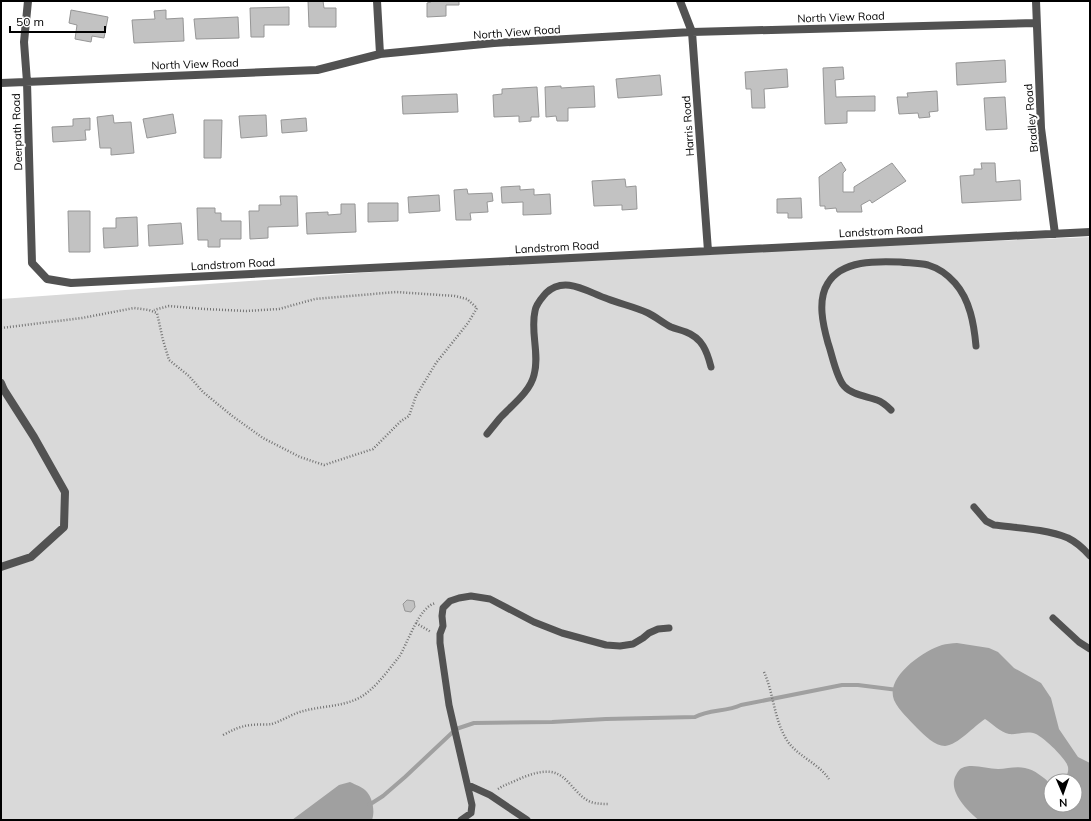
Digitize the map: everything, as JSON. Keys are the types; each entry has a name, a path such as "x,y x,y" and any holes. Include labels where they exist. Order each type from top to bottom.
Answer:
{"street":[{"name":"Deerpath Road","path":"28,1 24,42 27,82 32,263"},
{"path":"377,1 380,54"},
{"name":"Harris Road","path":"680,1 692,32 708,251"},
{"name":"Bradley Road","path":"1036,1 1041,128 1055,234"},
{"name":"North View Road","path":"1,83 317,70 380,54 494,43 692,32 1036,23"},
{"name":"Landstrom Road","path":"32,263 47,279 71,283 1090,232"},
{"path":"1,383 65,492 64,527 32,557 1,567"}],"lane":[{"path":"891,410 876,400 854,393 844,386 837,374 826,336 822,304 823,294 828,283 846,268 866,262 927,264 935,268 949,277 956,284 969,306 976,346"},
{"path":"487,434 524,393 534,375 536,364 534,324 535,310 539,300 547,292 552,288 561,285 579,287 606,299 644,312 674,328 687,332 703,345 708,353 711,367"},
{"path":"974,507 986,521 994,525 1048,532 1069,538 1084,549 1090,556"},
{"path":"461,820 471,813 472,805 449,704 440,650 440,634 443,626 442,616 444,608 450,601 471,596 481,597 498,603 534,622 562,634 606,645 620,646 633,644 653,631 669,628"},
{"path":"1053,618 1079,642 1090,649"},
{"path":"468,785 490,795 526,820"}],"path":[{"path":"1,328 82,318 134,308 149,310 157,313 169,360 189,376 202,392 263,438 300,457 324,465 373,449 400,421 409,416 416,396 436,363 468,323 477,308 467,300 455,296 396,292 315,299 279,309 246,311 205,310 169,306 154,310"},
{"path":"223,735 237,727 272,724 297,713 344,704 359,698 370,691 399,656 420,616 432,604 450,601"},
{"path":"416,623 432,633 440,634"},
{"path":"764,672 782,730 787,741 805,758 823,770 829,778"},
{"path":"490,795 503,786 539,772 551,772 558,774 567,780 586,799 600,804 609,804"}],"shaded area":[{"path":"1090,237 1090,820 1,820 1,299 566,258"},
{"path":"957,643 989,648 998,652 1014,668 1041,683 1051,698 1059,729 1078,757 1090,763 1090,820 979,820 960,800 954,788 954,781 959,770 970,766 998,769 1022,767 1032,770 1043,777 1043,813 1083,813 1083,773 1068,773 1068,767 1063,759 1054,749 1036,734 1029,732 1009,734 1000,730 985,719 966,735 950,745 941,746 926,737 901,711 894,700 893,691 900,674 916,659 934,648"},
{"path":"350,782 364,789 371,798 373,806 372,820 292,820 339,785"}],"building":[{"path":"308,1 323,1 324,8 336,8 336,27 309,27"},
{"path":"431,1 459,1 459,5 446,5 446,16 427,17 427,3"},
{"path":"289,7 289,25 264,25 264,37 251,37 250,8"},
{"path":"71,10 108,17 104,38 92,36 91,42 75,39 77,25 69,23"},
{"path":"166,10 166,19 183,18 184,41 134,43 132,20 155,19 154,11"},
{"path":"238,17 239,38 196,39 194,19"},
{"path":"1005,60 1006,82 957,85 956,63"},
{"path":"843,67 844,79 835,80 836,97 875,96 875,111 847,111 847,123 825,124 823,68"},
{"path":"787,69 788,87 764,89 765,108 752,108 751,89 746,89 745,72"},
{"path":"660,75 662,95 618,98 616,79"},
{"path":"561,86 561,88 594,86 595,107 568,108 568,121 557,121 556,116 546,117 545,87"},
{"path":"537,87 539,117 531,117 531,121 519,122 519,116 494,117 493,95 502,94 502,89"},
{"path":"937,91 938,111 929,112 930,117 919,118 918,113 899,114 897,97 908,97 907,93"},
{"path":"457,94 458,112 403,114 402,96"},
{"path":"1005,97 1007,129 986,130 984,98"},
{"path":"173,114 176,133 147,138 143,119"},
{"path":"113,115 114,123 131,122 134,153 111,155 111,148 100,148 97,117"},
{"path":"266,115 267,136 241,138 239,116"},
{"path":"90,118 90,130 85,130 86,140 53,142 52,127 73,126 73,119"},
{"path":"306,118 307,131 282,133 281,120"},
{"path":"204,120 222,120 221,158 204,158"},
{"path":"841,162 846,170 843,173 843,192 854,192 854,187 892,163 906,181 872,203 870,200 861,205 862,212 837,212 836,208 825,209 825,206 820,206 819,177"},
{"path":"981,163 995,163 996,182 1020,180 1021,200 962,203 960,176 974,175 974,169 982,169"},
{"path":"625,179 626,187 636,186 637,209 622,210 622,205 594,206 592,181"},
{"path":"520,186 520,190 534,189 534,195 550,194 551,214 523,215 523,202 502,203 501,187"},
{"path":"467,189 468,194 492,193 493,201 487,202 488,212 470,213 471,220 456,220 454,190"},
{"path":"439,195 440,211 409,213 408,197"},
{"path":"280,196 297,196 298,226 268,227 268,238 250,239 249,211 259,211 259,205 281,205"},
{"path":"801,198 802,218 788,218 788,213 777,213 777,199"},
{"path":"368,203 398,203 398,221 368,222"},
{"path":"341,204 355,204 356,232 307,234 306,213 328,212 328,215 341,214"},
{"path":"197,208 215,208 215,213 221,213 221,221 241,221 241,239 220,239 220,247 208,247 208,240 198,240"},
{"path":"68,211 90,211 90,252 69,252"},
{"path":"137,217 138,246 104,248 103,228 116,228 116,218"},
{"path":"181,223 183,244 149,246 148,225"},
{"path":"407,600 414,601 415,607 411,612 405,611 403,604"}],"waterway":[{"path":"369,805 383,796 405,777 456,729 474,723 695,717 700,714 729,709 741,705 842,685 858,685 898,690"}]}
